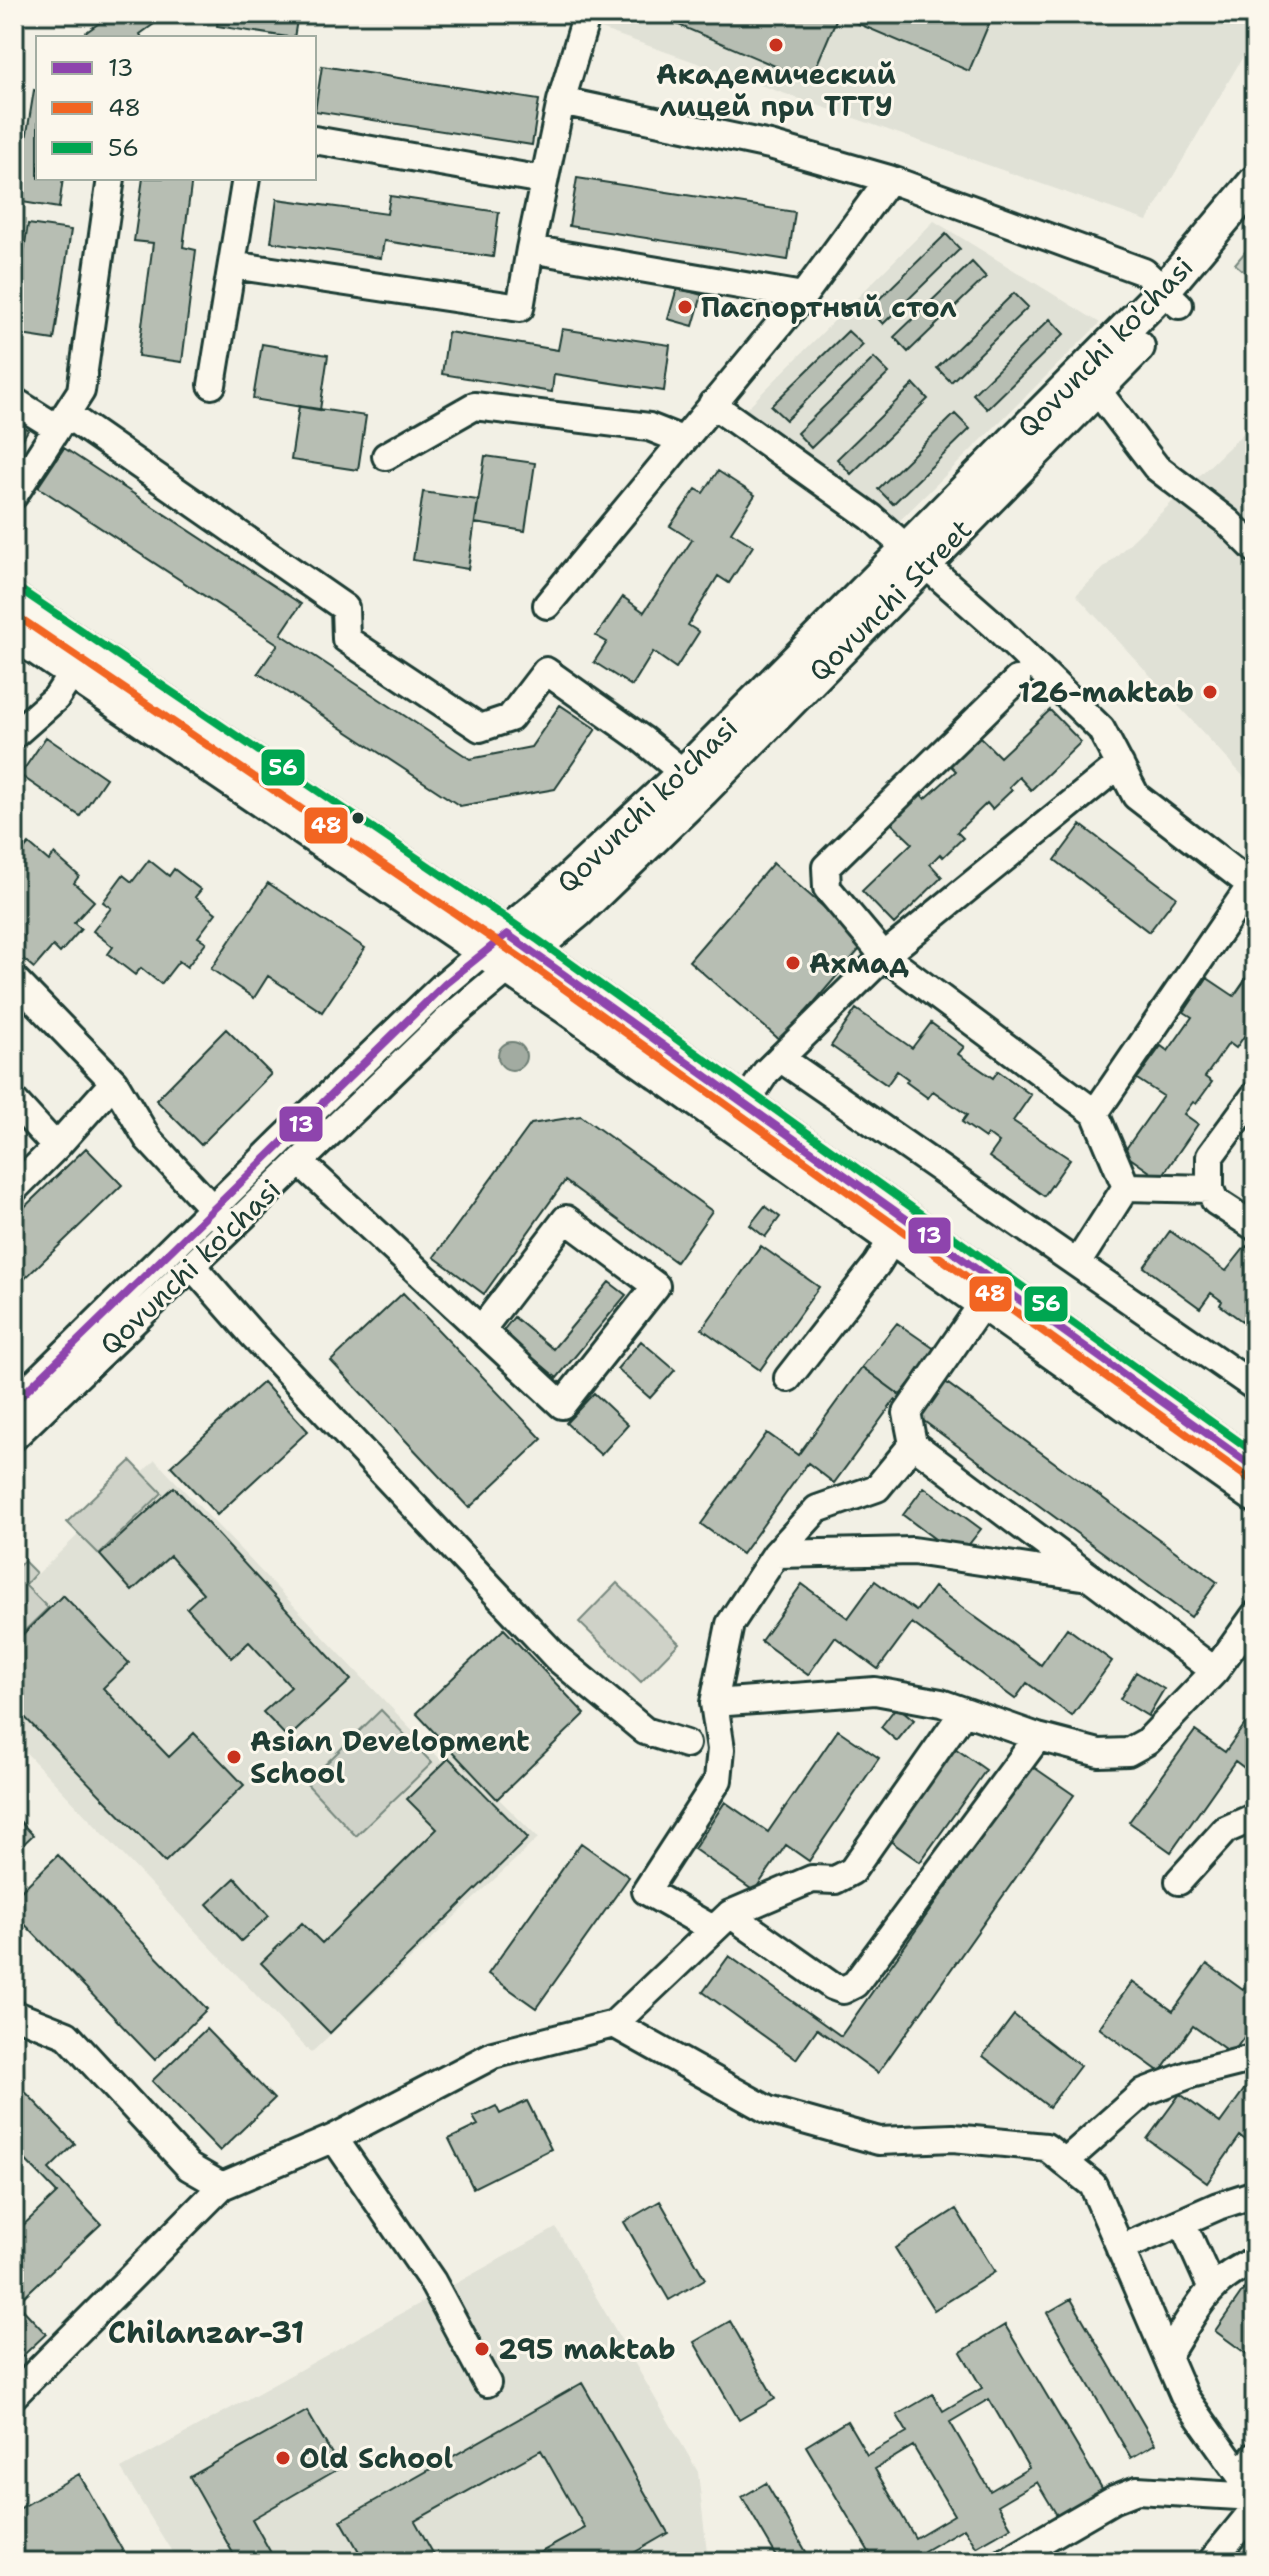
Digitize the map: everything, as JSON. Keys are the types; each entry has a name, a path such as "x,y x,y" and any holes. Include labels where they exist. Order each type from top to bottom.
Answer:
{"main road":[{"name":"Qovunchi ko'chasi","path":"508,951 556,892 694,781 1171,297 1255,182"},
{"name":"Qovunchi Street","path":"916,557 1097,390 1171,297 1255,216"},
{"path":"14,600 738,1114 1255,1468"},
{"path":"14,633 508,951"},
{"path":"738,1114 893,1238 1255,1496"}],"street":[{"path":"232,265 520,308 561,101 587,14"},
{"path":"561,101 770,145 889,179 1144,272 1171,297"},
{"path":"316,140 543,180"},
{"path":"547,605 803,296 889,179"},
{"path":"14,495 81,391 111,180"},
{"path":"212,385 246,180"},
{"path":"530,249 803,296"},
{"path":"1097,390 1156,467 1228,522 1255,549"},
{"path":"14,401 61,421 345,608 346,639 480,728 510,718 546,671 642,739 694,781"},
{"path":"712,404 871,517 993,624 1101,729 1136,796 1253,887 1095,1113"},
{"path":"386,456 474,406 649,427 682,440"},
{"path":"14,735 56,698 73,672"},
{"path":"1017,680 826,867 827,888 884,956 1095,1113 1126,1187"},
{"path":"738,1114 766,1072 884,956 1120,764"},
{"name":"Qovunchi ko'chasi","path":"14,1437 446,1021 508,951"},
{"name":"Qovunchi ko'chasi","path":"14,1403 445,984 508,951"},
{"path":"14,979 114,1082 148,1139 231,1228"},
{"path":"780,1058 1255,1387"},
{"path":"14,1189 114,1082"},
{"path":"1255,1095 1210,1156 1210,1189 1215,1201 1255,1227"},
{"path":"14,1101 56,1147"},
{"path":"300,1162 481,1330 562,1405 656,1286 566,1219 481,1330"},
{"path":"1078,1262 1126,1187"},
{"path":"1126,1187 1210,1189"},
{"path":"788,1378 877,1264 893,1238"},
{"path":"192,1266 251,1333 557,1658 645,1731 686,1744"},
{"path":"983,1303 907,1413 913,1444 1215,1671"},
{"path":"913,1444 877,1488 817,1509 776,1554 730,1624 714,1703 721,1749 718,1780 646,1891 721,1922 843,1990 855,1984 1038,1737"},
{"path":"776,1554 913,1551 1088,1577"},
{"path":"714,1703 875,1691 941,1703 1038,1737 1099,1753 1128,1752 1148,1741 1215,1671 1255,1615"},
{"path":"14,2395 222,2186 334,2138 493,2055 614,2024 721,1922 812,1879 835,1880 852,1871 964,1711"},
{"path":"1179,1881 1225,1830 1255,1817"},
{"path":"14,2014 67,2035 189,2167 222,2186"},
{"path":"614,2024 768,2110 879,2141 953,2138 1046,2147 1093,2185 1184,2396 1251,2479"},
{"path":"1065,2162 1144,2092 1191,2074 1255,2058"},
{"path":"334,2138 432,2281 487,2383"},
{"path":"1120,2249 1218,2206 1255,2194"},
{"path":"1182,2222 1211,2287"},
{"path":"1167,2356 1211,2287 1234,2269 1255,2261"},
{"path":"1005,2562 1114,2499 1137,2490 1251,2479"},
{"path":"1211,2562 1255,2508"}],"shaded area":[{"path":"558,14 1255,14 1255,36 1147,221"},
{"path":"934,221 1100,323 880,540 745,410"},
{"path":"1255,240 1255,281 1235,264"},
{"name":"126-maktab","path":"1255,422 1255,789 1076,595"},
{"path":"512,1042 522,1046 526,1056 522,1066 512,1070 502,1066 498,1056 502,1046"},
{"name":"Asian Development School","path":"155,1460 442,1761 452,1752 538,1838 311,2053 14,1740 14,1597"},
{"path":"131,1461 162,1493 99,1554 67,1522"},
{"path":"24,1561 36,1573 25,1585 48,1608 14,1641 14,1570"},
{"path":"617,1583 679,1643 641,1682 579,1622"},
{"path":"381,1710 432,1763 356,1836 306,1783"},
{"name":"295 maktab","path":"556,2228 698,2472 708,2562 178,2562 121,2469"}],"building":[{"path":"112,14 168,14 141,36 81,36"},
{"path":"196,14 298,14 294,36 217,26 218,17"},
{"name":"Академический лицей при ТГТУ","path":"669,14 993,14 969,71 838,15 810,81 667,20"},
{"path":"322,66 539,100 532,145 316,111"},
{"path":"34,90 36,180 63,180 59,208 16,201"},
{"path":"577,178 795,212 788,260 569,226"},
{"path":"143,180 192,180 183,247 196,250 182,362 138,356 153,243 134,241"},
{"path":"390,196 499,212 493,257 384,241 381,258 271,242 277,199 387,214"},
{"path":"28,224 71,230 54,340 14,334"},
{"path":"946,234 960,249 883,324 869,309"},
{"path":"972,262 986,277 908,352 894,337"},
{"name":"Паспортный стол","path":"677,288 702,295 693,326 668,319"},
{"path":"1014,293 1028,307 951,382 937,368"},
{"path":"1050,319 1064,334 987,409 973,394"},
{"path":"562,329 670,345 664,391 554,374 552,392 442,374 448,332 558,350"},
{"path":"848,331 863,345 786,420 771,406"},
{"path":"262,344 328,355 320,410 253,399"},
{"path":"874,358 889,373 811,448 797,433"},
{"path":"914,384 928,399 851,474 837,459"},
{"path":"299,406 366,416 358,470 291,460"},
{"path":"955,414 970,429 893,504 878,489"},
{"path":"14,421 28,430 14,454"},
{"path":"64,448 301,604 281,634 470,759 531,747 560,705 596,729 555,789 460,806 258,673 278,644 38,487"},
{"path":"485,456 535,463 525,531 475,523"},
{"path":"718,471 755,495 731,532 753,546 729,583 718,576 688,625 699,632 676,668 653,652 632,686 594,662 607,642 596,636 623,597 644,612 692,540 670,526 696,489 703,493"},
{"path":"423,492 478,500 468,569 413,560"},
{"path":"1050,710 1081,742 1031,790 1019,777 1009,787 1012,790 992,809 987,803 957,832 963,838 943,857 940,854 930,864 942,877 894,924 862,891 912,843 890,822 920,793 925,799 956,771 949,764 978,735 1000,757"},
{"path":"46,737 106,778 80,816 20,775"},
{"path":"1081,825 1176,897 1149,932 1055,860"},
{"path":"29,844 49,861 54,854 79,876 74,883 94,901 74,923 81,929 60,953 53,946 34,968 14,951 14,861"},
{"path":"149,860 169,876 174,869 201,890 195,897 216,913 198,937 206,942 187,967 179,961 161,984 141,968 135,975 108,954 113,947 93,931 111,908 103,902 123,875 132,882"},
{"path":"773,863 865,943 781,1041 689,961"},
{"path":"268,883 365,948 322,1012 268,976 254,998 211,969"},
{"path":"1255,966 1255,1013 1248,1023 1251,1026 1236,1048 1229,1043 1205,1077 1212,1082 1196,1104 1193,1102 1184,1114 1198,1124 1160,1179 1123,1153 1163,1096 1137,1079 1161,1046 1168,1051 1192,1017 1184,1012 1207,978 1234,996"},
{"path":"856,1009 912,1048 931,1023 964,1047 958,1054 993,1078 998,1071 1031,1095 1013,1121 1070,1159 1044,1196 989,1157 999,1143 987,1134 985,1138 962,1122 967,1115 933,1091 928,1098 897,1071 887,1085 831,1046"},
{"path":"226,1029 271,1074 201,1145 156,1100"},
{"path":"581,1116 712,1211 676,1262 565,1181 484,1294 434,1257 531,1124"},
{"path":"86,1148 122,1185 14,1289 14,1217"},
{"path":"765,1206 780,1217 765,1237 750,1225"},
{"path":"1170,1231 1226,1271 1246,1246 1255,1253 1255,1320 1247,1314 1242,1321 1220,1305 1222,1301 1211,1293 1200,1308 1144,1267"},
{"path":"761,1246 819,1287 760,1370 702,1329"},
{"path":"609,1282 626,1295 557,1378 502,1332 514,1317 553,1349"},
{"path":"403,1293 542,1439 469,1508 331,1361"},
{"path":"897,1323 936,1350 900,1395 862,1367"},
{"path":"641,1341 675,1370 650,1398 617,1369"},
{"path":"862,1367 922,1411 944,1381 1217,1582 1191,1617 895,1400 834,1483 808,1463 742,1554 701,1524 767,1433 798,1455"},
{"path":"263,1382 308,1431 217,1515 171,1466"},
{"path":"594,1393 628,1425 601,1455 566,1423"},
{"path":"174,1487 351,1680 288,1738 263,1712 291,1687 249,1642 232,1658 187,1608 203,1593 170,1556 132,1591 100,1555"},
{"path":"924,1487 981,1529 959,1557 903,1515"},
{"path":"875,1581 916,1611 934,1587 1041,1665 1067,1628 1112,1661 1072,1716 1027,1683 1015,1699 912,1623 878,1669 835,1637 808,1675 761,1641 802,1584 848,1618"},
{"path":"63,1595 129,1663 103,1688 169,1757 194,1733 244,1785 165,1862 14,1706 14,1643"},
{"path":"504,1629 585,1714 497,1799 416,1713"},
{"path":"1136,1672 1164,1689 1148,1716 1120,1699"},
{"path":"897,1706 914,1720 897,1741 881,1727"},
{"path":"1255,1710 1255,1776 1235,1761 1171,1852 1129,1822 1195,1731 1225,1752"},
{"path":"838,1730 879,1758 809,1861 786,1845 754,1891 694,1849 725,1802 768,1832"},
{"path":"952,1746 986,1770 920,1862 886,1838"},
{"path":"449,1758 528,1838 330,2033 261,1963 302,1923 322,1943 437,1829 407,1799"},
{"path":"1032,1766 1074,1795 878,2073 817,2029 796,2059 703,1992 729,1956 841,2036"},
{"path":"14,1815 33,1835 14,1853"},
{"path":"581,1843 629,1877 536,2008 488,1974"},
{"path":"58,1855 207,2009 155,2060 14,1913 14,1898"},
{"path":"235,1878 269,1916 241,1941 207,1904"},
{"path":"1207,1964 1243,1990 1255,1973 1255,2022 1232,2054 1193,2026 1160,2072 1099,2028 1132,1982 1173,2011"},
{"path":"1014,2015 1080,2066 1049,2107 983,2056"},
{"path":"206,2029 274,2099 220,2151 152,2081"},
{"path":"1254,2076 1255,2147 1240,2136 1207,2183 1147,2139 1180,2094 1220,2123"},
{"path":"14,2080 75,2144 49,2169 101,2224 17,2303 46,2334 14,2364 14,2234 57,2193 14,2148"},
{"path":"527,2101 551,2149 473,2188 449,2139 478,2125 473,2117 496,2106 500,2114"},
{"path":"660,2201 705,2279 669,2300 624,2222"},
{"path":"956,2209 995,2272 934,2310 895,2248"},
{"path":"1247,2285 1255,2290 1255,2360 1215,2331"},
{"path":"1071,2299 1155,2444 1131,2458 1047,2313"},
{"path":"730,2321 775,2399 739,2420 694,2342"},
{"path":"1005,2325 1103,2490 1058,2517 1037,2482 998,2505 1011,2527 976,2547 964,2528 924,2551 931,2562 875,2562 806,2446 847,2421 867,2455 907,2432 897,2415 933,2394 943,2411 982,2388 961,2352","holes":["989,2399 1029,2468 990,2491 950,2422","913,2446 954,2515 915,2538 875,2469"]},
{"path":"582,2383 668,2533 618,2562 523,2562 585,2528 541,2450 415,2521 438,2562 365,2562 341,2520"},
{"path":"307,2411 340,2468 252,2519 276,2562 238,2562 190,2477"},
{"path":"79,2474 129,2562 14,2562 14,2512"},
{"path":"766,2483 812,2562 780,2562 742,2497"},
{"path":"1247,2550 1255,2556 1255,2562 1237,2562"}],"transit line":[{"name":"56","path":"21,590 538,940 1255,1453"},
{"name":"48","path":"14,614 524,960 1248,1478"},
{"name":"13","path":"14,1403 445,984 507,934 1255,1468"}],"place":[{"name":"Академический лицей при ТГТУ","path":"776,45"},
{"name":"Паспортный стол","path":"685,307"},
{"name":"126-maktab","path":"1210,692"},
{"name":"Ахмад","path":"793,963"},
{"name":"Asian Development School","path":"234,1757"},
{"name":"295 maktab","path":"482,2349"},
{"name":"Old School","path":"283,2458"}],"district":[{"name":"Chilanzar-31","path":"206,2333"}]}
